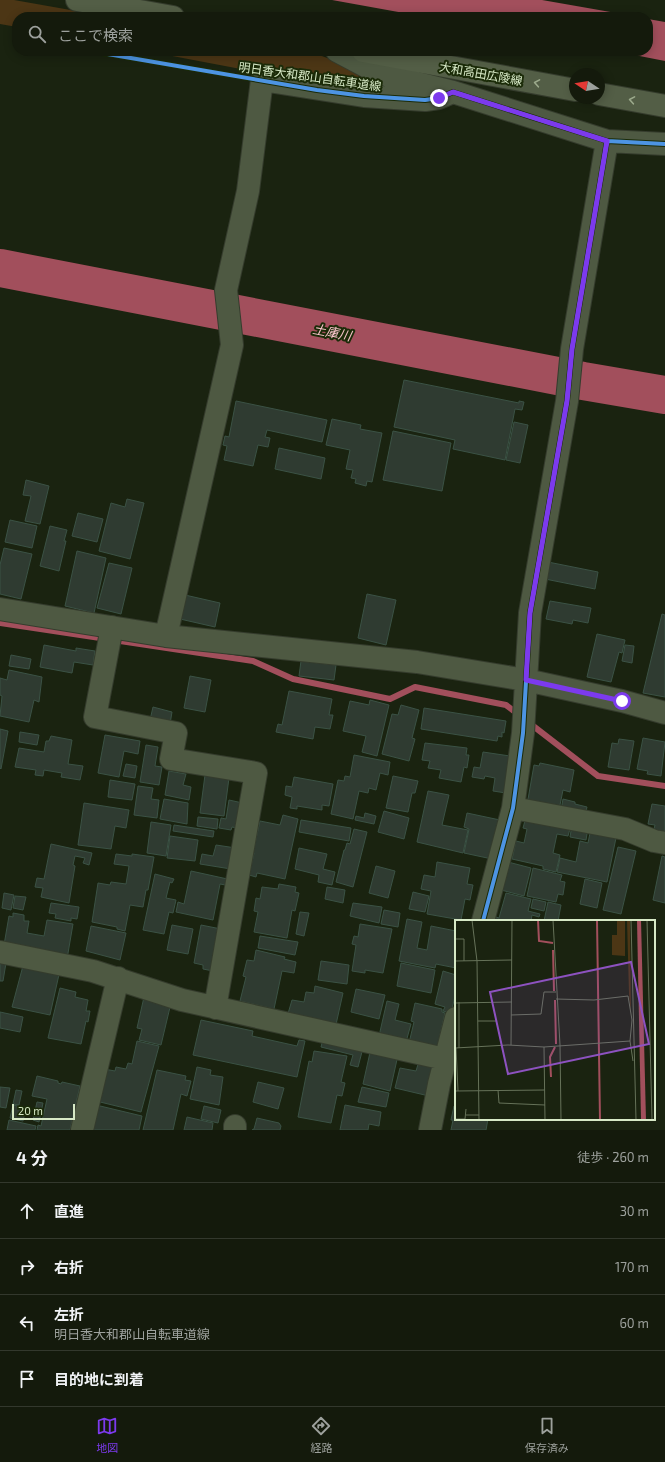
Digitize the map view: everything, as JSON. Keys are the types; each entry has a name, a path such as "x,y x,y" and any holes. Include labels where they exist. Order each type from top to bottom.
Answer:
{"main road":[{"path":"77,0 145,12"},
{"name":"大和高田広陵線","path":"390,56 569,89"},
{"path":"605,95 665,106"}],"street":[{"path":"346,56 371,69 389,76 453,92 607,141 665,144"},
{"name":"明日香大和郡山自転車道線","path":"166,636 232,345 226,290 248,191 262,80 351,94 425,100 439,98 453,92"},
{"path":"483,920 513,808 523,733 530,613 567,401 572,349 607,141"},
{"path":"0,609 166,636 231,644 386,658 526,680 622,701 665,713"},
{"path":"112,627 95,717 176,733 171,759 256,774 215,1008"},
{"path":"513,808 626,829 654,841 665,843"},
{"path":"0,952 93,971 118,978 155,992 215,1008 445,1059"},
{"path":"82,1130 118,978"},
{"path":"430,1130 445,1059 455,1022"}],"shaded area":[{"path":"0,0 14,0 82,12 12,12 12,26 0,24"},
{"path":"332,0 542,0 610,12 398,12"},
{"path":"653,20 665,22 665,61 640,56 653,56"},
{"path":"172,56 322,56 402,85 401,89 338,83 267,67 246,70"}],"building":[{"path":"404,380 519,403 519,401 524,402 522,410 515,409 505,460 453,449 455,440 394,427"},
{"path":"236,401 327,420 322,442 267,430 265,437 270,438 268,447 258,445 253,466 224,460 227,446 223,445 225,436 229,437"},
{"path":"332,419 361,425 360,429 382,433 372,482 367,481 366,486 355,483 356,479 351,478 353,470 346,469 350,450 326,445"},
{"path":"514,422 528,425 520,463 506,460"},
{"path":"393,431 451,443 442,491 383,480"},
{"path":"279,448 325,458 321,479 275,469"},
{"path":"26,480 49,486 40,524 25,521 31,496 23,495"},
{"path":"127,499 144,503 130,559 99,551 111,503 125,507"},
{"path":"78,513 103,519 97,542 72,536"},
{"path":"10,520 37,526 32,548 5,542"},
{"path":"50,526 67,530 59,571 40,566"},
{"path":"4,548 32,554 21,599 0,594 0,565"},
{"path":"77,551 106,558 94,613 65,606"},
{"path":"548,562 598,572 595,589 545,579"},
{"path":"109,563 132,568 121,614 97,608"},
{"path":"367,594 396,600 386,645 358,638"},
{"path":"185,595 220,603 215,627 180,619"},
{"path":"550,601 591,608 588,623 573,620 572,624 546,619"},
{"path":"662,614 665,615 665,697 643,693"},
{"path":"597,634 625,640 622,653 619,652 611,682 587,677"},
{"path":"44,645 76,651 76,648 95,651 93,665 74,662 72,673 40,667"},
{"path":"625,645 634,646 632,663 622,661"},
{"path":"11,655 31,659 29,669 9,666"},
{"path":"301,661 336,665 334,680 299,676"},
{"path":"9,670 42,677 39,702 34,700 29,722 0,716 2,696 0,695 0,678 7,680"},
{"path":"190,676 211,680 205,712 184,708"},
{"path":"289,691 332,699 329,715 333,715 330,729 315,727 313,739 276,732 278,724 282,725"},
{"path":"370,700 389,705 377,756 362,752 366,736 343,731 350,701 369,705"},
{"path":"401,705 419,710 412,738 415,739 409,761 382,754 392,714 398,715"},
{"path":"153,707 172,712 170,724 150,720"},
{"path":"424,708 506,721 504,733 502,732 502,737 498,736 497,741 421,729"},
{"path":"0,729 8,731 1,769 0,768"},
{"path":"20,732 39,735 37,745 19,742"},
{"path":"105,735 140,741 138,754 124,751 119,777 98,773"},
{"path":"51,736 72,740 68,764 83,766 80,780 61,777 62,773 44,770 43,776 35,775 36,770 15,767 19,748 44,752 46,741 49,741"},
{"path":"643,738 665,742 661,776 647,774 648,771 637,769"},
{"path":"619,739 634,741 629,770 608,767 612,743 618,744"},
{"path":"425,743 467,748 466,755 469,755 467,768 464,767 461,782 439,778 441,770 428,768 430,761 422,760"},
{"path":"146,745 158,747 155,766 162,767 159,785 140,782"},
{"path":"483,752 510,756 506,793 493,791 495,778 485,776 484,779 472,777 474,767 480,768"},
{"path":"354,755 390,762 388,775 380,773 376,790 369,788 368,793 359,791 353,819 331,814 338,780 344,781 345,776 350,777"},
{"path":"540,763 574,770 570,792 563,790 559,810 527,805 534,765 539,766"},
{"path":"126,764 137,766 135,778 123,776"},
{"path":"169,771 186,774 183,785 191,787 189,800 165,795"},
{"path":"205,775 229,778 224,816 200,813"},
{"path":"393,776 418,781 415,793 412,793 408,812 386,808"},
{"path":"294,777 333,784 329,806 322,805 322,810 297,806 297,809 290,808 292,797 285,795 286,786 292,787"},
{"path":"110,780 135,784 132,800 108,797"},
{"path":"138,786 153,788 151,799 159,800 157,818 134,815"},
{"path":"428,791 449,795 442,825 468,830 463,853 417,842"},
{"path":"164,799 188,803 187,824 160,819"},
{"path":"563,799 587,807 585,815 561,810"},
{"path":"229,800 247,804 242,829 232,827 231,830 219,828 221,818 226,819"},
{"path":"84,803 129,810 126,828 115,826 111,849 78,845"},
{"path":"652,804 665,806 665,839 652,837 655,825 648,824"},
{"path":"384,811 409,818 404,839 378,832"},
{"path":"365,813 376,816 374,824 355,820 356,816 364,818"},
{"path":"467,813 500,820 492,859 464,853 469,829 464,827"},
{"path":"283,815 298,819 285,879 257,873 256,877 249,875 254,853 250,852 251,847 254,848 260,821 280,825"},
{"path":"198,817 218,819 217,829 197,826"},
{"path":"526,817 571,825 568,836 557,834 553,853 560,855 556,872 543,869 543,866 512,859 516,841 524,843 527,829 523,828"},
{"path":"301,820 351,828 349,841 299,832"},
{"path":"151,822 171,825 166,856 147,853"},
{"path":"174,825 214,831 213,837 173,831"},
{"path":"572,825 588,828 586,840 570,837"},
{"path":"591,828 617,833 607,882 557,872 560,858 576,862 580,841 588,843"},
{"path":"354,829 367,832 353,887 336,882 344,850 347,843 350,844"},
{"path":"170,836 198,840 195,861 167,858"},
{"path":"51,844 92,853 89,865 83,863 85,858 75,856 73,865 75,866 69,903 41,897 43,888 35,887 37,878 44,879"},
{"path":"216,845 236,848 231,869 200,864 202,854 213,856"},
{"path":"618,847 636,851 621,914 603,910"},
{"path":"299,848 327,854 323,869 335,872 332,885 318,882 319,875 295,869"},
{"path":"116,854 132,856 132,854 154,857 148,890 146,890 143,907 130,905 125,931 117,929 117,927 92,922 98,883 110,885 111,882 126,884 129,866 114,864"},
{"path":"662,856 665,857 665,903 653,900"},
{"path":"437,862 470,868 467,884 473,885 470,900 465,899 461,920 427,914 431,891 421,889 424,875 435,877"},
{"path":"508,862 531,868 524,896 501,890"},
{"path":"376,866 395,871 388,898 369,893"},
{"path":"533,868 562,875 560,881 565,882 563,895 558,894 556,902 527,896"},
{"path":"191,871 232,880 231,886 220,884 213,920 176,912 178,902 184,904"},
{"path":"155,874 174,879 172,883 170,882 166,898 176,900 173,913 169,912 164,934 143,930"},
{"path":"585,879 602,883 597,908 580,904"},
{"path":"279,884 296,887 295,892 299,893 295,911 292,910 287,938 254,932 258,912 254,911 256,898 260,899 262,887 278,889"},
{"path":"327,887 345,890 343,903 325,899"},
{"path":"413,892 429,896 425,912 409,909"},
{"path":"4,893 14,895 11,910 2,908"},
{"path":"506,893 531,899 528,911 540,914 539,917 532,915 531,920 495,920 496,917 499,918"},
{"path":"15,896 26,897 23,910 13,908"},
{"path":"533,899 546,902 544,911 531,908"},
{"path":"548,902 561,905 558,920 544,920"},
{"path":"51,903 79,907 77,919 71,918 71,921 55,918 56,914 49,913"},
{"path":"353,903 382,907 379,923 350,916"},
{"path":"384,910 400,913 398,927 381,924"},
{"path":"300,912 309,913 304,936 296,934"},
{"path":"13,913 24,915 24,921 29,921 27,933 44,936 47,920 73,924 67,959 4,945 9,916 13,917"},
{"path":"407,919 422,922 417,948 427,950 431,926 455,931 455,968 436,964 435,968 399,961"},
{"path":"360,924 392,929 383,973 365,970 365,973 352,971 356,945 352,944 354,936 358,937"},
{"path":"172,925 193,929 188,954 167,950"},
{"path":"201,925 221,929 213,971 203,969 203,965 194,963"},
{"path":"91,926 126,933 120,960 86,951"},
{"path":"260,936 298,942 295,955 258,948"},
{"path":"256,950 285,957 284,959 296,962 294,973 282,971 274,1009 240,1001 246,977 243,976 247,960 254,961"},
{"path":"0,961 6,963 3,981 0,981"},
{"path":"321,961 349,965 347,984 318,980"},
{"path":"24,962 60,970 50,1015 12,1007"},
{"path":"401,963 435,970 431,993 397,986"},
{"path":"443,971 455,975 455,996 451,1013 443,1011 445,1007 435,1004"},
{"path":"315,986 343,993 335,1029 287,1017 292,1000 304,1002 306,992 314,993"},
{"path":"60,988 76,992 75,997 88,1000 86,1011 90,1011 88,1022 86,1021 81,1044 48,1038"},
{"path":"356,989 385,995 379,1019 351,1012"},
{"path":"144,997 171,1003 161,1045 139,1040 142,1029 137,1028"},
{"path":"387,1001 399,1004 395,1020 411,1024 406,1042 379,1036"},
{"path":"415,1003 442,1009 442,1012 445,1013 436,1053 409,1043 414,1022 411,1021"},
{"path":"0,1012 23,1017 20,1032 0,1028"},
{"path":"201,1020 253,1031 252,1036 297,1046 299,1040 305,1041 297,1077 193,1055"},
{"path":"323,1039 363,1048 358,1067 350,1065 353,1055 321,1047"},
{"path":"137,1041 159,1046 141,1112 96,1101 104,1069 115,1071 116,1067 126,1069 128,1063 132,1064"},
{"path":"371,1048 398,1055 390,1091 363,1084"},
{"path":"314,1051 347,1056 341,1082 345,1083 342,1096 337,1095 331,1123 298,1117 309,1061 312,1062"},
{"path":"419,1061 436,1065 429,1096 395,1088 400,1068 416,1071"},
{"path":"197,1067 211,1070 210,1075 223,1077 219,1105 190,1099"},
{"path":"157,1070 186,1076 185,1080 191,1081 187,1096 181,1094 173,1130 143,1130"},
{"path":"37,1076 58,1081 58,1083 61,1084 62,1082 80,1086 70,1130 37,1130 38,1125 41,1126 47,1099 32,1096"},
{"path":"258,1082 284,1088 278,1109 253,1102"},
{"path":"0,1087 10,1088 6,1108 0,1107"},
{"path":"362,1087 389,1093 386,1107 358,1102"},
{"path":"16,1090 22,1091 19,1105 13,1104"},
{"path":"37,1102 43,1103 39,1122 33,1120"},
{"path":"13,1105 26,1108 23,1121 10,1118"},
{"path":"96,1105 142,1116 139,1130 93,1130"},
{"path":"345,1105 381,1112 379,1126 369,1124 368,1130 340,1130"},
{"path":"204,1106 221,1110 218,1123 201,1119"},
{"path":"455,1106 455,1120 488,1120 486,1130 451,1130 453,1120 451,1120"},
{"path":"187,1117 213,1123 212,1130 184,1130"},
{"path":"257,1118 279,1123 281,1126 280,1130 252,1130 254,1129"},
{"path":"9,1120 36,1126 35,1130 7,1130"}],"waterway":[{"name":"土庫川","path":"0,268 583,381 665,395"},
{"path":"0,623 253,661 293,679 390,699 415,687 506,705 519,715"},
{"path":"528,722 598,776 665,786"}],"cycle path":[{"path":"119,56 317,90 364,96 425,100 439,98 453,92 607,141 665,144"},
{"path":"483,920 513,808 523,733 530,613 567,401 572,349 607,141"}],"route":[{"path":"439,98 453,92 607,141 572,349 567,401 540,548 530,613 526,680 622,701"}]}
